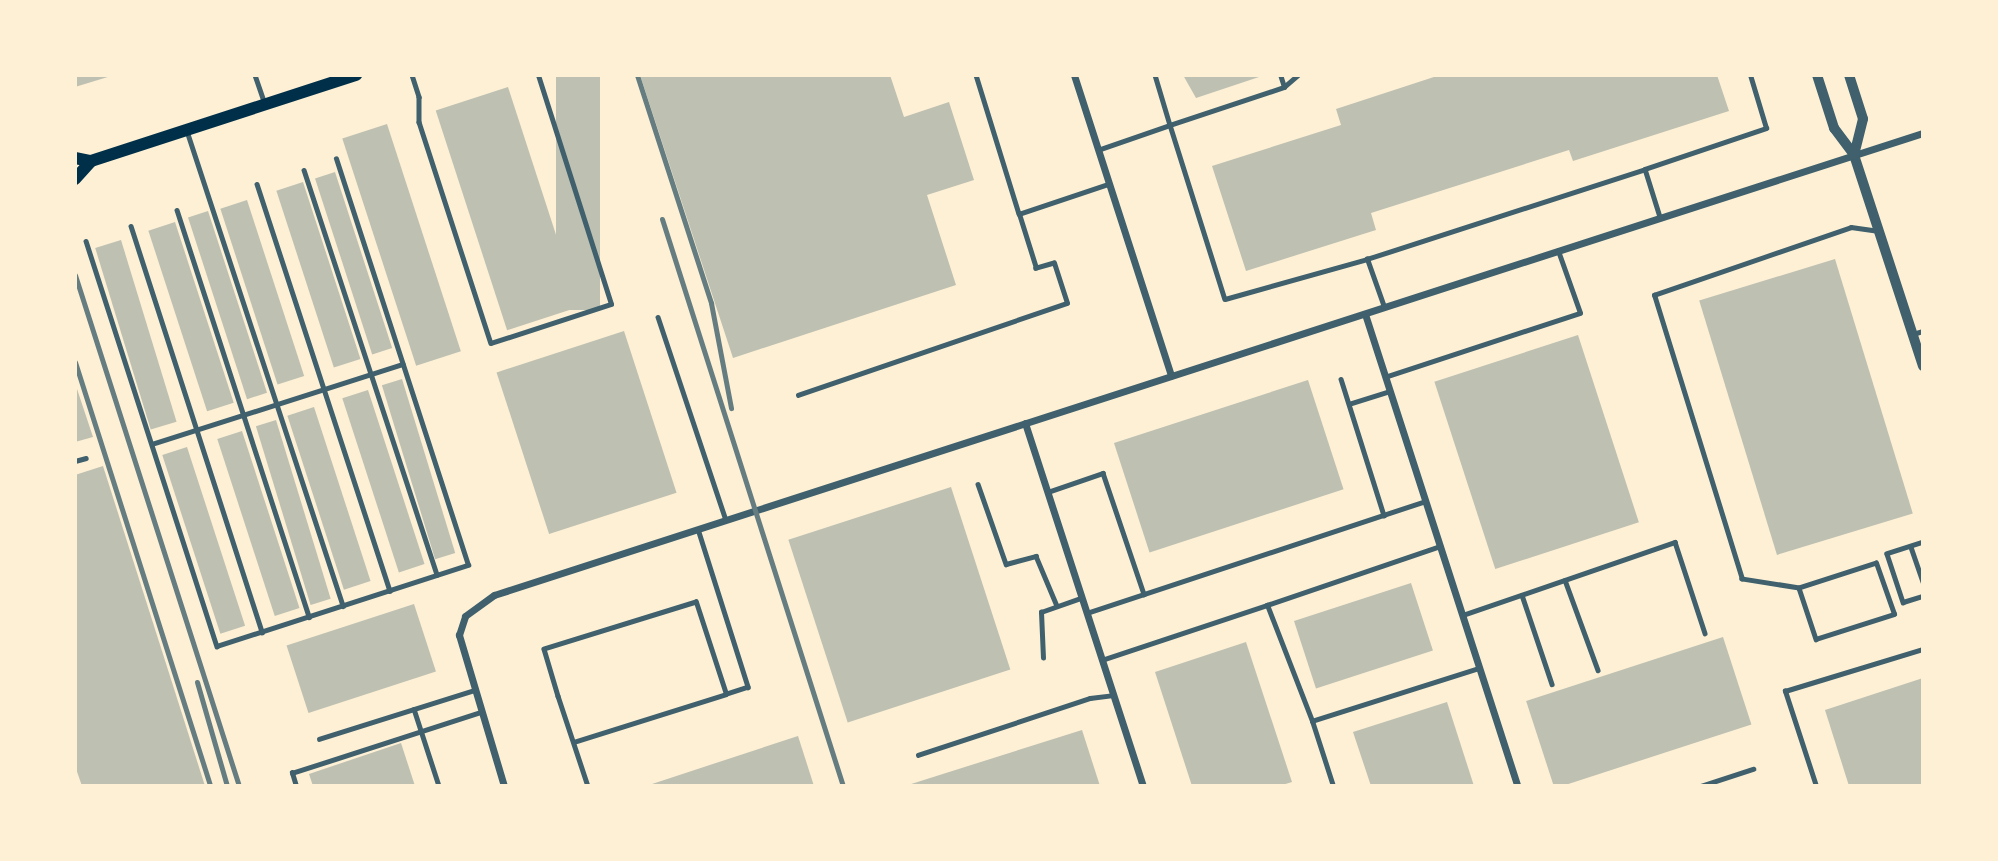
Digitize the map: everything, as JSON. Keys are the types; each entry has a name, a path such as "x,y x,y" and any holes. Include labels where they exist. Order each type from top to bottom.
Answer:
{"main road":[{"path":"75,158 91,161 356,75"},
{"path":"75,179 91,161"}],"street":[{"path":"1074,75 1171,376"},
{"path":"1817,75 1834,128 1854,155 1879,232 1918,332 1923,366"},
{"path":"1849,75 1863,118 1854,155"},
{"path":"504,786 459,635 465,616 494,595 1923,133"},
{"path":"1365,314 1517,786"},
{"path":"1025,423 1143,786"}],"lane":[{"path":"255,75 265,105"},
{"path":"412,75 419,97 419,122 491,343 611,304 538,75"},
{"path":"797,394 1067,303 1054,263 1036,268 976,75"},
{"path":"1155,75 1225,299 1367,259 1766,128 1750,75"},
{"path":"1280,75 1284,88"},
{"path":"1098,150 1284,88 1298,75"},
{"path":"187,130 343,606"},
{"path":"86,242 217,646 390,591 468,565 336,159"},
{"path":"1645,169 1660,218"},
{"path":"304,170 437,575"},
{"path":"1019,214 1109,183"},
{"path":"257,184 390,591"},
{"path":"177,210 309,617"},
{"path":"131,226 262,632"},
{"path":"1799,588 1816,639 1894,614 1876,563 1799,588 1742,579 1654,295 1851,227 1879,232"},
{"path":"1385,377 1580,313 1558,251"},
{"path":"1367,259 1384,308"},
{"path":"658,317 726,520"},
{"path":"152,444 403,364"},
{"path":"1341,379 1384,515"},
{"path":"1349,404 1390,391"},
{"path":"75,461 86,458"},
{"path":"1048,492 1102,473 1144,594"},
{"path":"978,484 1006,564 1036,556 1057,606"},
{"path":"1087,613 1425,501"},
{"path":"574,742 748,687 698,529"},
{"path":"1462,615 1675,542 1705,633"},
{"path":"1923,542 1887,554 1903,602 1923,596"},
{"path":"1102,660 1440,546"},
{"path":"1912,547 1923,582"},
{"path":"1565,580 1598,670"},
{"path":"1522,595 1552,684"},
{"path":"1043,658 1041,612 1082,597"},
{"path":"588,786 544,649 696,602 726,694"},
{"path":"1267,605 1312,721 1333,786"},
{"path":"1816,786 1785,691 1923,649"},
{"path":"1312,721 1479,668"},
{"path":"319,739 474,690"},
{"path":"918,755 1090,698 1114,695"},
{"path":"414,709 439,786"},
{"path":"296,786 292,773 481,712"},
{"path":"1701,786 1753,769"}],"building":[{"path":"75,75 111,75 111,76 75,87"},
{"path":"556,75 600,75 600,310 556,310"},
{"path":"640,75 890,75 904,117 949,102 974,180 927,195 956,285 733,358"},
{"path":"1183,75 1262,75 1262,76 1196,98"},
{"path":"1440,75 1717,75 1729,111 1573,161 1569,150 1371,213 1376,230 1246,271 1212,166 1341,125 1336,109"},
{"path":"508,87 579,307 507,330 436,110"},
{"path":"387,124 461,351 416,366 342,139"},
{"path":"335,172 392,348 372,354 315,178"},
{"path":"303,182 360,359 334,368 276,191"},
{"path":"247,200 304,376 278,385 220,209"},
{"path":"208,211 267,393 247,399 188,217"},
{"path":"175,222 234,403 207,411 148,231"},
{"path":"121,240 177,422 151,430 95,248"},
{"path":"1835,259 1913,513 1777,555 1699,301"},
{"path":"624,331 677,493 549,534 497,372"},
{"path":"1578,335 1639,522 1495,569 1434,382"},
{"path":"402,379 455,553 435,559 382,385"},
{"path":"1308,380 1344,489 1150,552 1114,443"},
{"path":"75,383 93,437 75,442"},
{"path":"368,390 425,564 399,572 342,398"},
{"path":"314,407 371,581 344,590 287,416"},
{"path":"276,420 331,599 311,605 256,426"},
{"path":"242,431 299,608 275,616 217,439"},
{"path":"187,447 245,626 220,634 162,455"},
{"path":"103,466 205,786 82,786 75,766 75,475"},
{"path":"951,487 1010,670 848,722 788,540"},
{"path":"1411,583 1433,651 1316,689 1294,621"},
{"path":"414,604 436,672 308,713 287,645"},
{"path":"1723,637 1751,724 1562,786 1554,786 1526,701"},
{"path":"1246,642 1292,782 1279,786 1192,786 1155,672"},
{"path":"1923,678 1923,786 1849,786 1825,710"},
{"path":"1447,702 1474,786 1371,786 1353,732"},
{"path":"1082,730 1100,786 908,786 908,785"},
{"path":"798,736 814,786 649,786 649,785"},
{"path":"401,743 415,786 313,786 309,774"}],"railway":[{"path":"637,75 711,303 731,408"},
{"path":"662,219 843,786"},
{"path":"75,275 239,786"},
{"path":"75,362 210,786"},
{"path":"197,682 227,786"}]}
